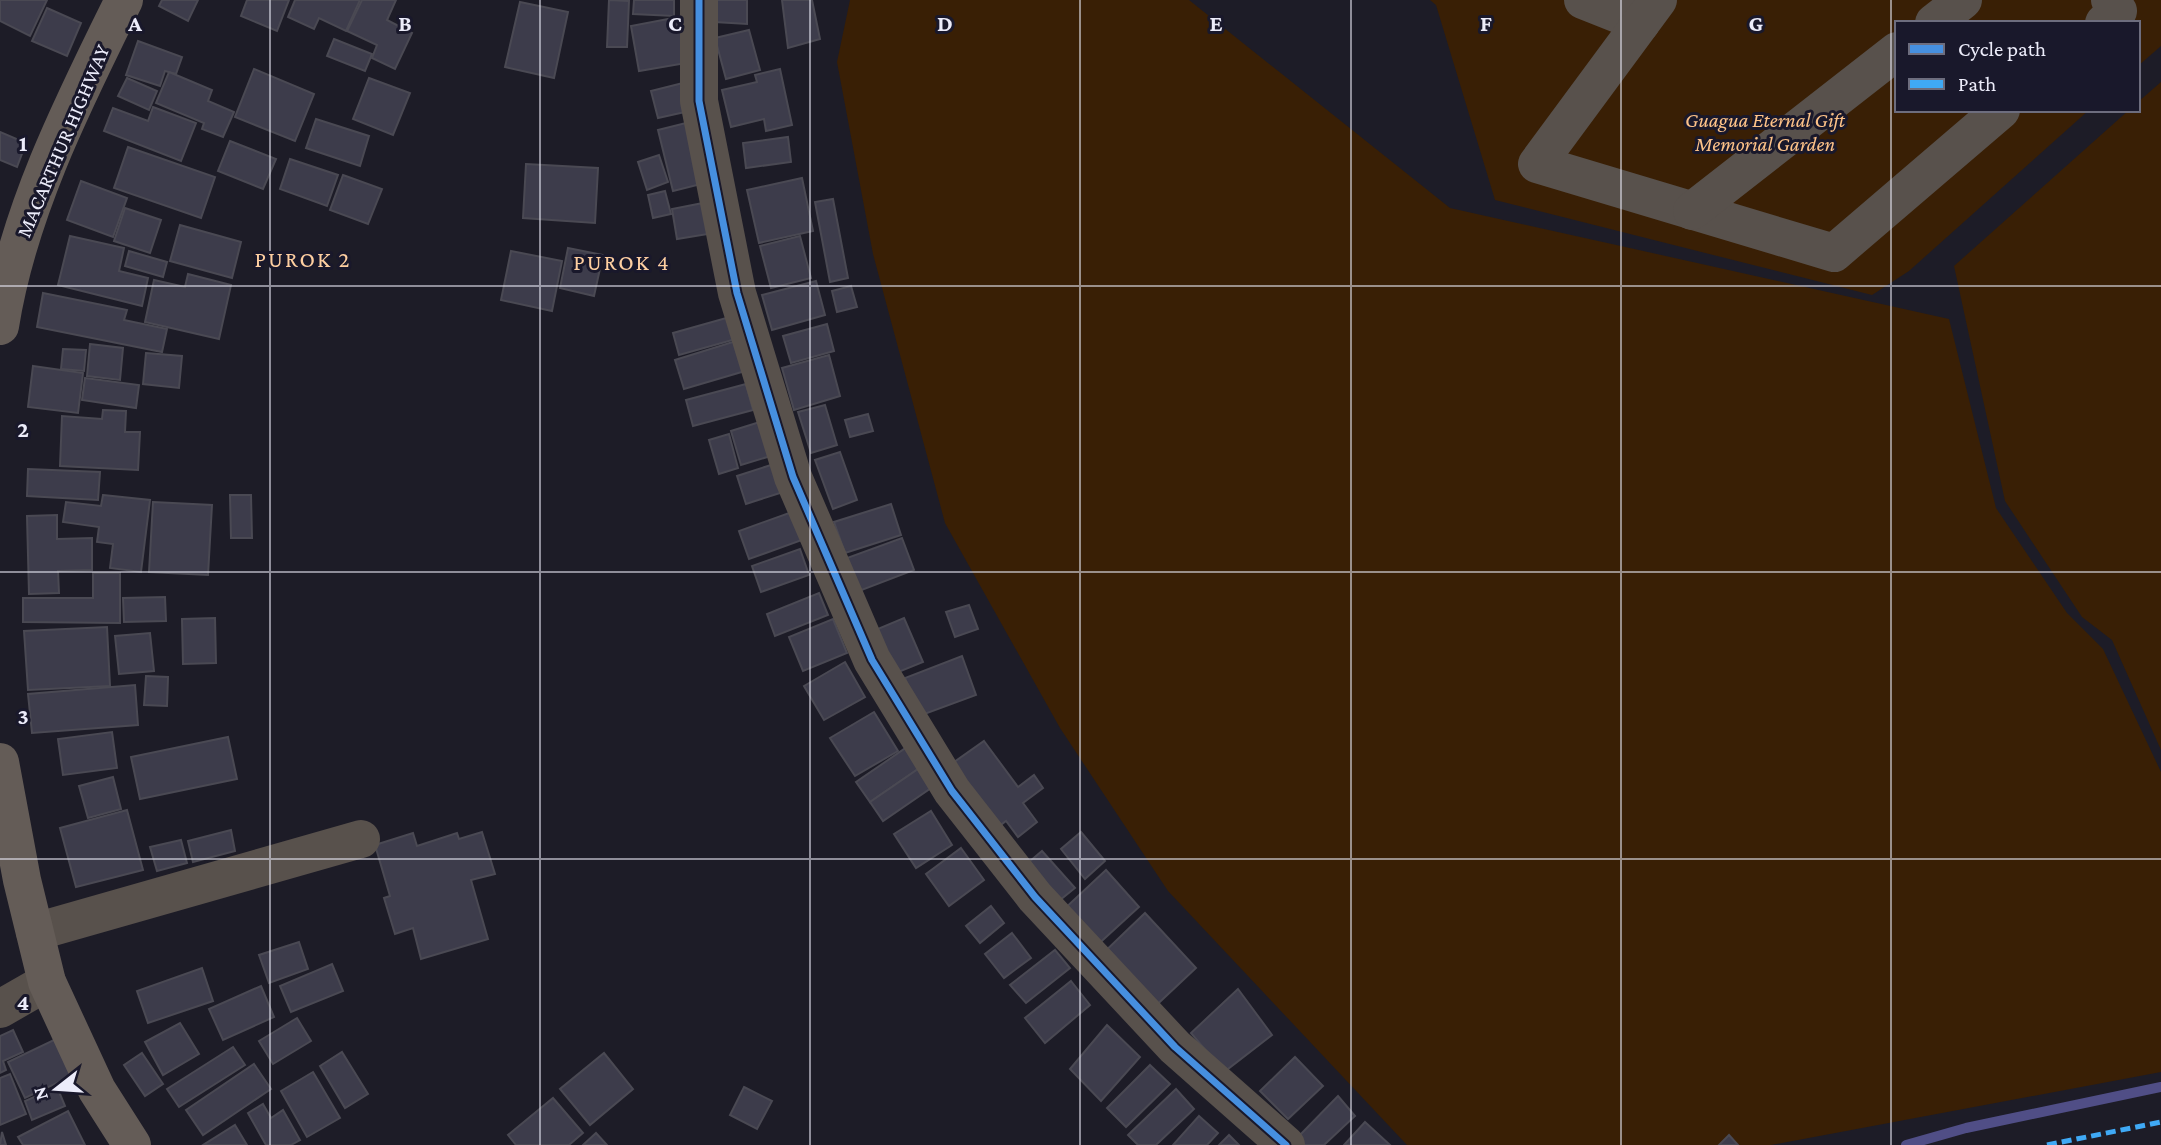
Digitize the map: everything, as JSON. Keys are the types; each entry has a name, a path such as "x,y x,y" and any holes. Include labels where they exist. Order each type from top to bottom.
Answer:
{"main road":[{"name":"MACARTHUR HIGHWAY","path":"0,326 8,278 46,169 124,0"},
{"path":"0,761 22,880 47,982 97,1090 131,1145"}],"street":[{"path":"699,0 699,101 737,293 793,477 872,660 952,791 1035,897 1175,1047 1286,1145"},
{"path":"1583,0 1650,12 1536,164 1834,253 1999,112"},
{"path":"1937,21 1963,0"},
{"path":"2106,21 2118,11 2110,0"},
{"path":"1692,211 1895,53"},
{"path":"35,932 361,839"},
{"path":"0,1009 47,982"}],"green space":[{"path":"850,0 1189,0 1450,208 1949,319 1996,508 2067,613 2103,649 2161,772 2161,1072 1771,1145 1407,1145 1168,891 1060,728 945,523 873,254 837,62"},
{"name":"Guagua Eternal Gift Memorial Garden","path":"1430,0 2161,0 2161,46 2140,64 2140,21 1895,21 1895,112 2087,112 1909,271 1872,295 1495,200 1436,5"},
{"path":"2161,82 2161,750 2112,640 2082,617 2005,501 1954,266 2127,112 2140,112 2140,100"}],"building":[{"path":"0,0 47,0 30,36 0,21"},
{"path":"162,0 198,0 188,21 159,6"},
{"path":"247,0 289,0 277,31 241,16"},
{"path":"295,0 360,0 346,31 319,18 314,29 288,17"},
{"path":"362,0 396,0 387,20 412,33 395,69 372,58 377,45 347,31"},
{"path":"609,0 629,1 627,47 607,47"},
{"path":"634,0 674,0 674,16 633,14"},
{"path":"715,0 747,0 747,24 715,22"},
{"path":"782,0 812,0 820,39 788,48"},
{"path":"520,2 568,12 554,78 505,67"},
{"path":"47,8 81,23 67,56 32,41"},
{"path":"684,16 692,62 639,71 631,26"},
{"path":"749,30 760,70 726,79 715,38"},
{"path":"334,39 372,54 365,71 327,56"},
{"path":"138,41 182,57 176,74 165,71 160,86 126,75"},
{"path":"254,69 314,94 295,141 235,117"},
{"path":"780,69 792,125 766,131 764,119 731,127 722,90 757,82 755,75"},
{"path":"169,72 212,90 208,101 234,112 223,137 202,129 204,123 156,103"},
{"path":"127,78 157,91 149,110 118,96"},
{"path":"369,78 410,93 393,135 353,119"},
{"path":"687,82 694,110 658,118 651,91"},
{"path":"153,107 196,123 181,161 104,131 113,108 148,121"},
{"path":"316,119 369,136 360,166 306,148"},
{"path":"694,121 701,184 673,191 658,130"},
{"path":"0,132 26,143 17,167 0,160"},
{"path":"788,137 791,162 746,168 743,143"},
{"path":"230,141 276,159 263,189 218,171"},
{"path":"128,147 215,177 201,218 114,188"},
{"path":"659,155 668,182 647,190 638,162"},
{"path":"290,159 338,175 327,206 280,189"},
{"path":"526,164 598,168 595,223 523,218"},
{"path":"343,175 382,189 368,224 330,210"},
{"path":"802,178 813,231 759,243 747,190"},
{"path":"81,181 127,198 113,237 67,220"},
{"path":"665,191 671,214 653,218 648,195"},
{"path":"833,199 848,278 830,282 815,202"},
{"path":"703,203 708,234 677,239 672,209"},
{"path":"125,208 161,220 150,253 114,241"},
{"path":"180,225 241,242 232,278 170,261"},
{"path":"70,236 124,248 119,271 148,278 142,306 58,285"},
{"path":"800,236 811,278 771,288 760,246"},
{"path":"568,248 603,255 594,296 560,288"},
{"path":"129,251 167,262 163,277 125,266"},
{"path":"511,251 562,261 552,311 501,300"},
{"path":"188,274 231,285 219,339 145,322 154,280 185,287"},
{"path":"816,281 825,315 772,330 762,295"},
{"path":"851,286 857,307 837,312 832,291"},
{"path":"43,293 127,310 124,320 167,329 162,352 37,327"},
{"path":"737,315 743,337 679,355 673,333"},
{"path":"827,324 834,351 791,363 783,336"},
{"path":"736,341 745,371 684,389 675,360"},
{"path":"90,344 123,348 120,380 87,376"},
{"path":"63,349 86,350 84,371 61,369"},
{"path":"146,353 182,356 179,388 143,384"},
{"path":"829,355 840,396 794,410 782,368"},
{"path":"33,366 83,373 78,413 28,407"},
{"path":"85,378 139,385 136,408 82,400"},
{"path":"746,384 753,410 693,426 686,400"},
{"path":"825,405 837,445 811,453 798,412"},
{"path":"103,410 126,411 125,432 140,432 138,470 60,466 62,416 102,419"},
{"path":"868,414 873,431 850,437 845,420"},
{"path":"763,421 774,455 741,465 731,431"},
{"path":"729,434 738,468 719,474 709,440"},
{"path":"840,452 857,500 833,509 815,460"},
{"path":"774,464 783,492 746,504 737,476"},
{"path":"28,469 100,472 98,500 27,496"},
{"path":"103,495 150,500 141,572 110,568 113,544 97,542 99,527 63,522 66,502 101,506"},
{"path":"230,495 251,495 252,538 231,538"},
{"path":"153,502 212,505 208,575 149,572"},
{"path":"891,504 901,535 845,553 834,522"},
{"path":"792,512 802,540 749,559 739,531"},
{"path":"57,515 57,539 92,538 92,570 58,571 59,593 29,594 27,516"},
{"path":"902,538 914,570 859,591 847,558"},
{"path":"800,549 809,575 761,592 752,566"},
{"path":"93,573 120,573 120,623 23,622 23,598 93,598"},
{"path":"819,593 828,615 775,636 767,614"},
{"path":"165,597 166,621 124,622 123,598"},
{"path":"969,605 978,629 955,637 946,612"},
{"path":"215,618 216,663 183,664 182,619"},
{"path":"904,618 923,662 891,675 873,631"},
{"path":"833,619 847,653 803,671 789,637"},
{"path":"107,627 110,686 28,690 24,631"},
{"path":"150,633 154,671 119,674 115,636"},
{"path":"962,656 976,695 919,716 905,678"},
{"path":"845,662 865,697 824,720 804,686"},
{"path":"146,676 168,677 167,706 144,705"},
{"path":"135,685 138,725 32,733 28,694"},
{"path":"874,712 898,751 855,776 830,738"},
{"path":"112,732 117,768 63,775 58,739"},
{"path":"228,737 237,779 140,799 131,757"},
{"path":"984,741 1018,787 1034,775 1043,788 1023,803 1037,822 1018,837 1006,821 993,831 947,767"},
{"path":"907,747 921,767 870,802 856,782"},
{"path":"921,767 934,786 883,821 870,802"},
{"path":"113,777 121,809 88,818 79,786"},
{"path":"127,810 143,870 76,887 60,828"},
{"path":"931,811 952,845 916,868 894,834"},
{"path":"231,830 235,851 193,862 188,841"},
{"path":"482,832 495,874 471,880 488,939 421,959 413,928 395,934 384,898 390,896 375,845 413,833 417,846 457,833 459,839"},
{"path":"1081,832 1105,861 1085,879 1061,849"},
{"path":"181,840 187,863 157,871 150,847"},
{"path":"961,848 984,880 949,906 926,874"},
{"path":"1042,851 1075,888 1055,904 1023,867"},
{"path":"1106,870 1139,907 1094,948 1061,912"},
{"path":"991,906 1004,923 980,943 966,926"},
{"path":"1145,913 1196,968 1148,1013 1098,958"},
{"path":"1012,933 1031,958 1004,978 985,954"},
{"path":"299,942 308,969 269,983 259,955"},
{"path":"1055,950 1070,968 1026,1003 1010,985"},
{"path":"332,964 343,991 291,1012 280,986"},
{"path":"202,968 213,1001 148,1023 137,991"},
{"path":"1071,981 1090,1005 1045,1043 1025,1018"},
{"path":"261,986 274,1017 223,1040 209,1009"},
{"path":"1238,989 1272,1035 1224,1072 1191,1033"},
{"path":"297,1018 311,1041 273,1064 259,1041"},
{"path":"180,1023 199,1054 163,1075 145,1042"},
{"path":"1107,1025 1140,1057 1101,1101 1070,1069"},
{"path":"13,1030 23,1052 3,1061 6,1070 0,1073 0,1036"},
{"path":"58,1038 74,1075 25,1098 8,1062"},
{"path":"233,1047 245,1065 179,1107 167,1089"},
{"path":"342,1052 368,1094 345,1108 320,1066"},
{"path":"142,1053 163,1084 145,1096 124,1065"},
{"path":"604,1053 633,1089 590,1125 560,1089"},
{"path":"1295,1057 1323,1086 1288,1119 1260,1091"},
{"path":"254,1064 271,1089 203,1135 186,1110"},
{"path":"1150,1065 1170,1084 1126,1127 1107,1108"},
{"path":"313,1072 340,1118 307,1137 281,1091"},
{"path":"10,1074 26,1114 0,1125 0,1078"},
{"path":"57,1087 65,1106 32,1120 25,1101"},
{"path":"744,1087 772,1101 757,1129 730,1115"},
{"path":"1176,1089 1194,1109 1156,1145 1138,1145 1128,1135"},
{"path":"1338,1096 1355,1116 1324,1145 1304,1145 1297,1138"},
{"path":"553,1098 583,1133 569,1145 516,1145 508,1135"},
{"path":"263,1104 271,1118 283,1110 300,1140 291,1145 266,1145 248,1113"},
{"path":"68,1111 85,1145 23,1145 18,1137"},
{"path":"1199,1116 1218,1133 1207,1145 1173,1145"},
{"path":"1365,1122 1390,1145 1344,1145"},
{"path":"235,1125 247,1145 203,1145"},
{"path":"2,1132 6,1145 0,1145"},
{"path":"596,1133 607,1145 583,1145"},
{"path":"1229,1135 1239,1145 1219,1145"},
{"path":"1729,1135 1738,1145 1719,1145"}],"waterway":[{"path":"1906,1145 1966,1128 2161,1087"}],"marked path":[{"path":"2047,1145 2161,1122"}],"cycle path":[{"path":"699,0 699,101 737,293 793,477 872,660 952,791 1035,897 1175,1047 1286,1145"}],"district":[{"name":"PUROK 2","path":"303,259"},
{"name":"PUROK 4","path":"622,262"}]}
